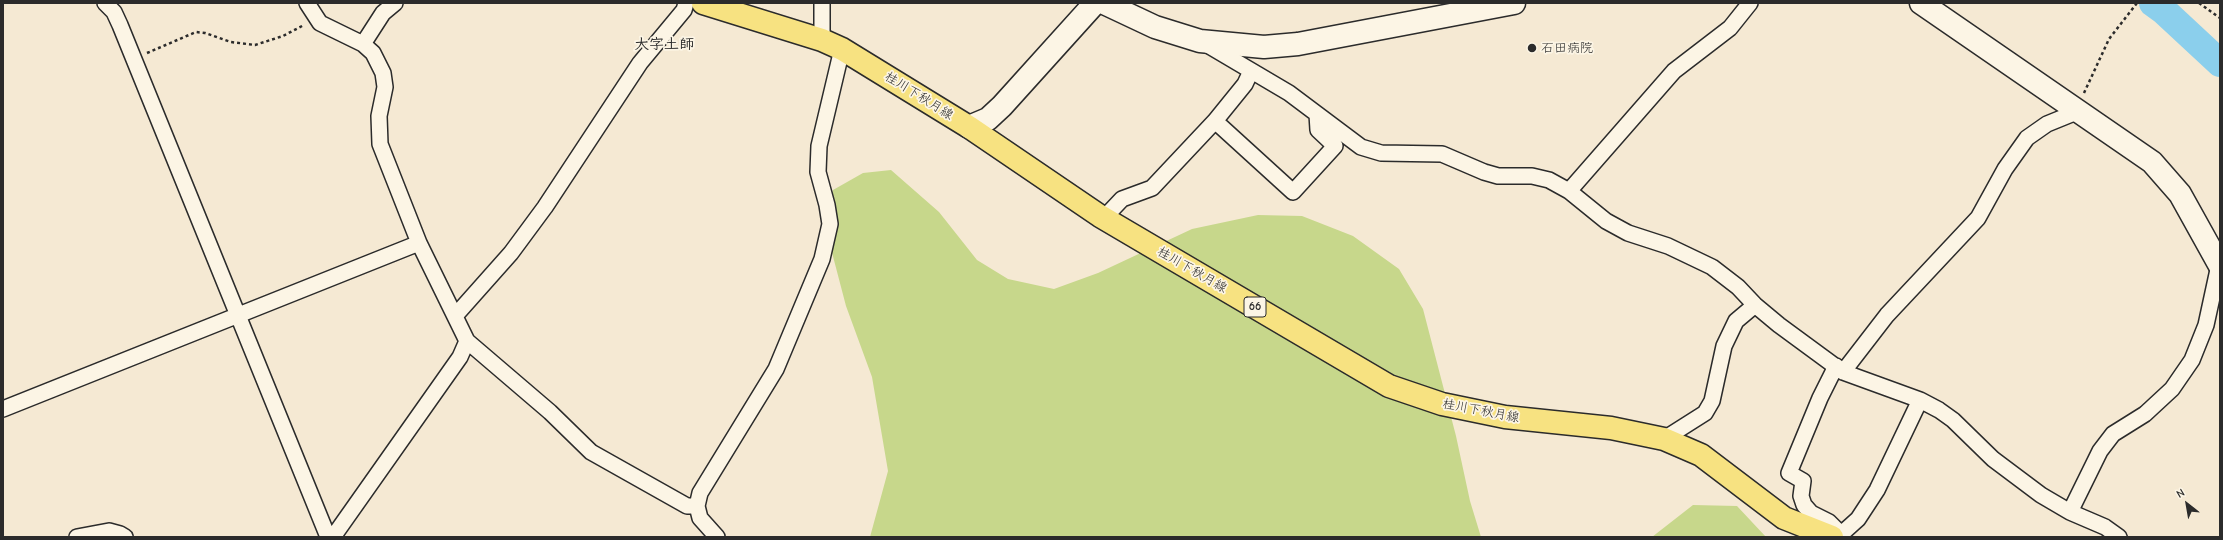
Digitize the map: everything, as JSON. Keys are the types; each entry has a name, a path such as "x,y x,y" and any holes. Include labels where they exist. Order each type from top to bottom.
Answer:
{"main road":[{"name":"桂川下秋月線","path":"703,3 822,40 842,49 969,127 1104,218 1389,386 1442,404 1505,417 1611,428 1664,439 1701,455 1784,518 1837,536"}],"street":[{"path":"105,3 117,18 328,537"},
{"path":"307,3 320,23 362,44 374,53 383,73 385,87 379,116 380,144 419,243 467,341 550,412 591,452 687,506 698,506"},
{"path":"362,44 383,12 394,3"},
{"path":"455,316 511,254 545,206 640,63 684,10 686,3"},
{"path":"822,3 822,40"},
{"path":"969,127 988,119 1002,106 1095,3"},
{"path":"1104,3 1155,26 1200,40 1264,47 1298,44 1514,3"},
{"path":"1569,191 1674,71 1730,28 1750,3"},
{"path":"1921,3 2152,162 2180,194 2220,265 2206,325 2192,360 2172,389 2145,414 2113,434 2100,451 2070,512"},
{"path":"1200,40 1289,93 1361,147 1381,154 1442,154 1484,172 1498,176 1532,176 1549,180 1569,191 1606,221 1628,233 1668,246 1712,267 1738,287 1755,305 1779,326 1840,369 1920,400 1953,420 1993,459 2041,495 2070,512 2105,527 2119,537"},
{"path":"717,537 700,518 698,506 700,493 776,370 822,259 830,224 828,205 818,172 819,146 842,49"},
{"path":"1104,218 1122,199 1152,188 1215,121 1245,84 1251,71"},
{"path":"1920,400 1877,490 1858,519 1837,536 1829,522 1812,513 1804,505 1801,496 1803,481 1789,473 1820,398 1840,369 1887,315 1978,218 2005,169 2027,138 2047,124 2079,111"},
{"path":"1215,121 1293,192 1335,146 1318,130 1317,114"},
{"path":"3,410 419,243"},
{"path":"1664,439 1705,413 1712,401 1724,346 1736,321 1755,305"},
{"path":"333,537 460,356 467,341"},
{"path":"77,537 109,531 120,534 124,537"}],"path":[{"path":"2079,111 2086,87 2110,39 2129,16 2137,3"},
{"path":"2199,3 2220,18"},
{"path":"134,59 196,32 205,33 231,42 255,45 283,36 317,19"}],"green space":[{"path":"891,170 939,212 977,260 1008,279 1054,289 1098,273 1192,229 1258,215 1302,216 1353,236 1399,269 1423,309 1456,436 1470,501 1481,537 870,537 888,471 872,377 846,306 824,222 833,190 863,173"},
{"path":"1693,505 1737,506 1766,537 1652,537"}],"waterway":[{"path":"2153,3 2164,11 2220,63"}],"place":[{"name":"石田病院","path":"1532,48"}],"district":[{"name":"大字土師","path":"664,45"}]}
